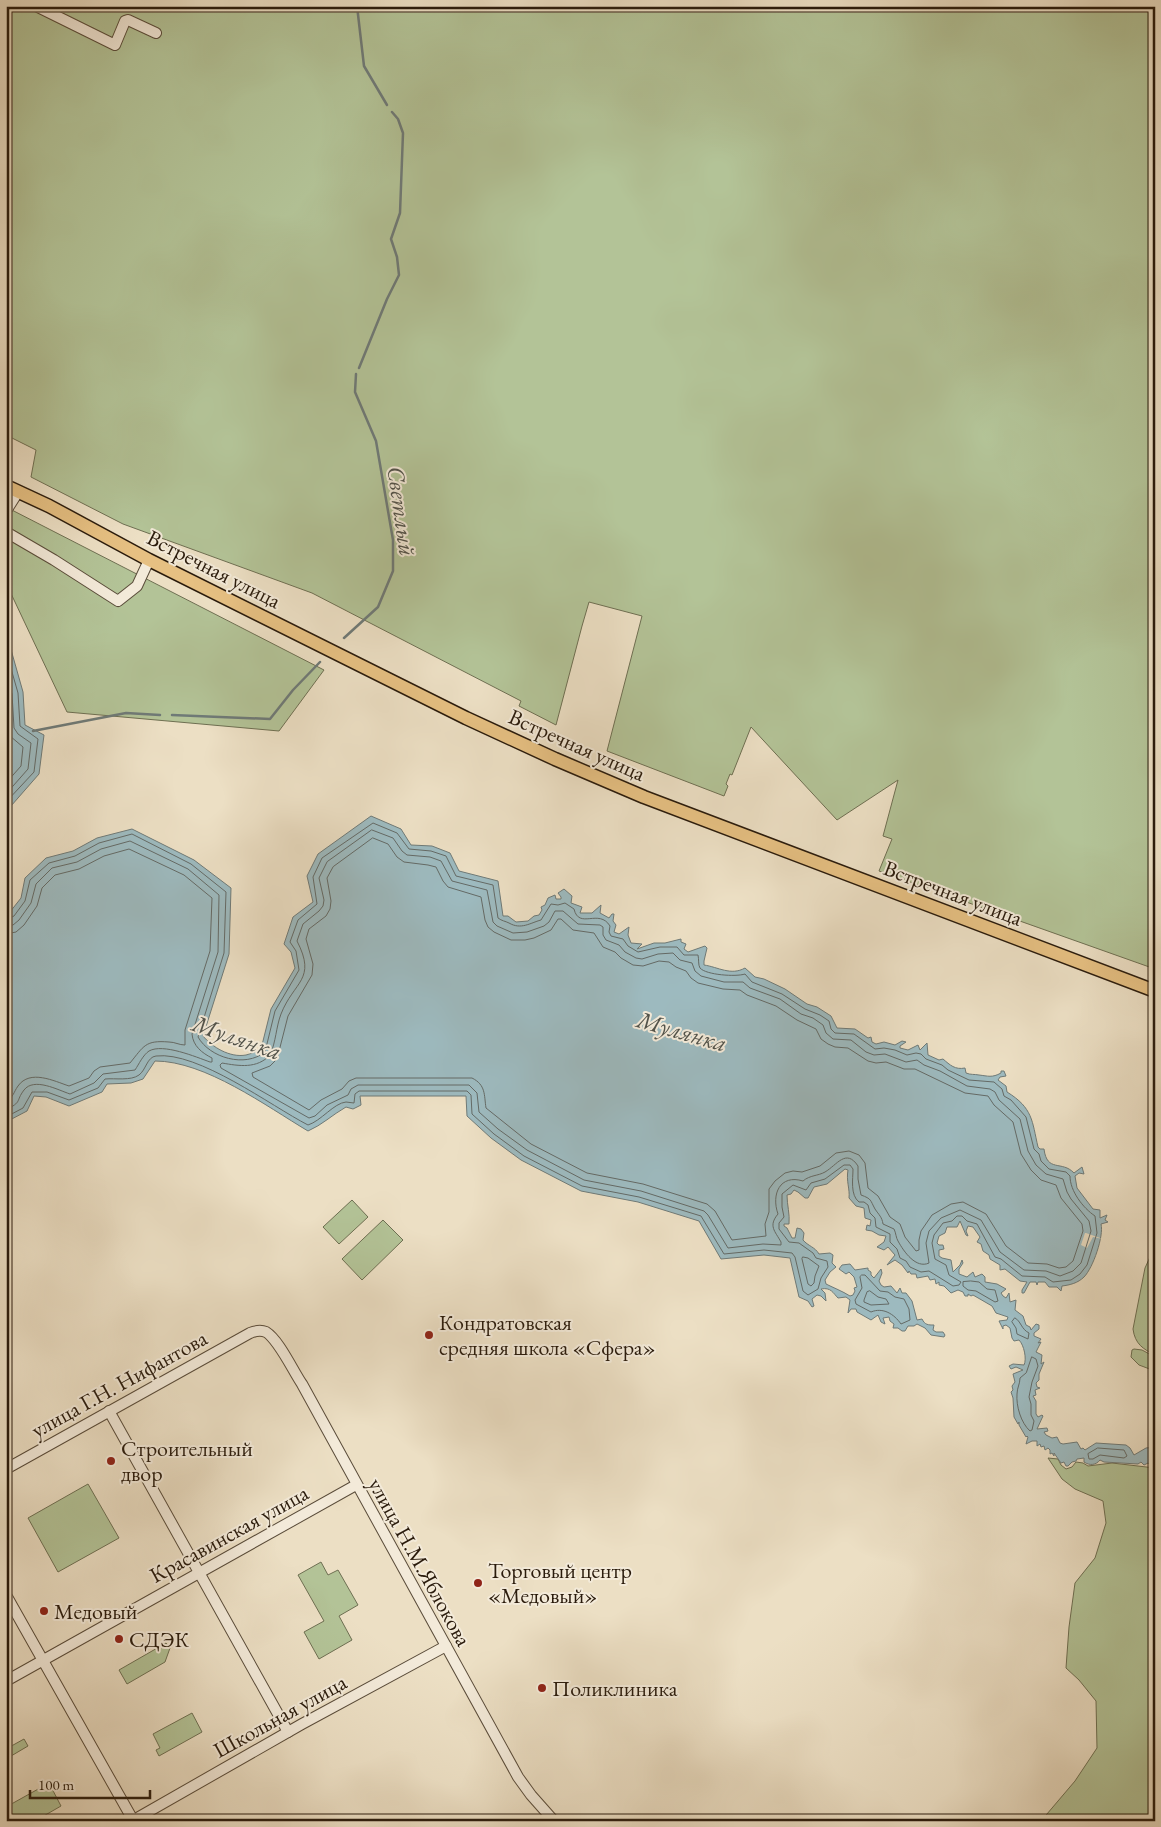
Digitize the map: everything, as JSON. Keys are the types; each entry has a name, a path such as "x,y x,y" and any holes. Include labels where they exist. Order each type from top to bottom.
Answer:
{"main road":[{"name":"Встречная улица","path":"12,489 149,560 466,718 608,782 1155,991"}],"street":[{"path":"36,6 115,45 125,22 128,20 156,33"},
{"path":"6,511 12,489"},
{"path":"6,532 118,601 137,586 149,560"},
{"name":"улица Н.М.Яблокова","path":"250,1333 262,1331 267,1333 278,1346 302,1384 522,1784 554,1821"},
{"name":"улица Г.Н. Нифантова","path":"6,1469 250,1333"},
{"path":"109,1411 288,1732"},
{"name":"Красавинская улица","path":"6,1681 356,1485"},
{"path":"6,1595 133,1820"},
{"name":"Школьная улица","path":"133,1820 288,1732 446,1646"}],"green space":[{"path":"6,6 1155,6 1155,969 879,871 892,839 883,836 898,780 837,820 751,727 732,775 730,774 726,784 728,786 724,796 607,751 642,616 589,602 556,725 519,706 521,701 312,593 123,524 31,477 36,450 6,435"},
{"path":"6,507 324,670 279,731 67,712 6,583"},
{"path":"352,1200 368,1217 339,1244 323,1227"},
{"path":"383,1220 403,1240 362,1280 342,1259"},
{"path":"1155,1246 1155,1355 1140,1345 1133,1329 1145,1268"},
{"path":"1132,1350 1142,1350 1155,1357 1155,1371 1139,1365 1131,1357"},
{"path":"1048,1458 1058,1459 1066,1469 1072,1467 1076,1462 1088,1466 1112,1463 1155,1468 1155,1821 1041,1821 1075,1781 1097,1748 1096,1701 1079,1680 1066,1668 1075,1583 1095,1558 1106,1523 1103,1501 1075,1489 1062,1479"},
{"path":"88,1484 119,1538 58,1572 28,1518"},
{"path":"321,1562 328,1575 338,1570 358,1605 339,1616 352,1640 319,1659 304,1632 324,1621 298,1575"},
{"path":"166,1643 170,1648 165,1662 127,1684 119,1670"},
{"path":"192,1713 202,1732 159,1756 156,1750 160,1748 153,1734"},
{"path":"24,1739 28,1746 6,1759 6,1749"},
{"path":"49,1783 61,1806 35,1821 6,1821 6,1807"}],"water":[{"path":"6,632 23,692 25,725 44,735 39,774 11,806 6,807"},
{"name":"Мулянка","path":"371,816 401,829 411,845 432,846 450,853 459,871 498,881 503,916 508,916 516,922 528,921 534,916 539,915 542,910 541,907 545,905 548,898 555,895 556,899 561,899 558,893 564,889 572,896 571,903 582,907 580,913 592,913 601,905 600,913 609,918 614,914 613,921 616,925 614,932 619,934 629,927 628,935 631,943 642,944 637,949 654,943 665,943 681,939 681,942 686,944 684,949 688,952 705,946 707,948 704,965 730,971 745,968 755,977 785,989 807,1004 817,1007 831,1016 837,1028 855,1029 868,1038 871,1037 872,1042 876,1044 884,1042 895,1045 902,1041 906,1042 900,1048 908,1050 918,1045 920,1050 927,1043 928,1055 939,1060 943,1059 955,1068 965,1068 968,1074 992,1076 1004,1071 1006,1076 1000,1077 998,1080 1006,1086 1007,1092 1016,1098 1027,1110 1038,1147 1044,1149 1048,1161 1052,1164 1065,1167 1074,1173 1082,1167 1084,1174 1079,1173 1075,1176 1077,1188 1093,1209 1100,1210 1100,1218 1107,1215 1105,1220 1108,1222 1101,1224 1099,1244 1087,1273 1077,1282 1062,1286 1061,1291 1057,1287 1049,1287 1045,1282 1038,1282 1037,1285 1036,1282 1030,1282 1024,1293 1022,1293 1027,1282 1020,1281 1005,1269 1000,1270 1000,1265 990,1259 989,1255 983,1251 981,1244 977,1242 980,1237 973,1227 968,1226 966,1231 968,1236 960,1221 957,1227 947,1227 945,1233 939,1236 937,1243 943,1245 944,1249 939,1250 939,1256 951,1260 953,1272 962,1260 963,1263 959,1269 959,1274 967,1277 973,1272 975,1277 982,1274 985,1277 985,1282 997,1284 1006,1289 1001,1293 1006,1298 1009,1293 1010,1302 1016,1300 1015,1310 1023,1316 1026,1325 1031,1330 1036,1324 1039,1325 1039,1329 1034,1333 1034,1336 1041,1339 1036,1352 1042,1355 1041,1364 1044,1362 1039,1374 1039,1380 1036,1383 1037,1387 1040,1388 1035,1390 1036,1395 1033,1396 1036,1401 1036,1414 1038,1417 1043,1416 1037,1429 1047,1428 1048,1431 1044,1432 1046,1435 1052,1438 1057,1437 1060,1443 1063,1444 1077,1442 1081,1449 1085,1450 1096,1443 1126,1445 1134,1455 1146,1448 1155,1447 1155,1468 1148,1463 1144,1465 1141,1462 1138,1464 1104,1462 1100,1460 1095,1464 1091,1464 1084,1462 1084,1458 1077,1459 1066,1466 1064,1462 1061,1463 1054,1453 1054,1456 1052,1453 1050,1454 1048,1448 1045,1450 1044,1446 1041,1447 1040,1444 1037,1446 1037,1441 1026,1444 1028,1437 1026,1437 1019,1422 1018,1424 1014,1417 1011,1392 1015,1382 1013,1374 1023,1370 1016,1367 1011,1369 1009,1366 1013,1364 1024,1365 1025,1356 1021,1342 1019,1340 1014,1341 1010,1328 1006,1325 1003,1326 1003,1329 999,1321 1007,1320 1008,1317 996,1313 992,1306 973,1295 968,1294 968,1296 965,1296 963,1292 958,1290 951,1293 944,1286 939,1285 939,1282 936,1284 935,1279 930,1280 928,1276 917,1278 916,1274 911,1274 909,1271 908,1273 895,1260 887,1265 895,1255 888,1247 884,1250 877,1247 884,1242 886,1236 866,1230 867,1225 870,1226 871,1220 865,1218 864,1208 856,1206 849,1198 848,1170 845,1169 827,1184 814,1187 808,1198 794,1190 791,1194 787,1195 789,1224 784,1224 784,1226 792,1238 795,1238 797,1228 801,1229 804,1233 803,1240 819,1254 830,1253 833,1255 832,1263 836,1267 825,1280 826,1284 850,1296 855,1291 854,1288 857,1287 854,1277 849,1272 846,1274 839,1269 842,1265 850,1264 855,1270 868,1268 874,1278 881,1269 882,1273 879,1281 881,1285 884,1287 891,1286 897,1293 900,1288 902,1293 906,1293 912,1301 917,1320 922,1319 927,1324 934,1325 933,1330 943,1332 944,1337 931,1335 925,1328 917,1324 908,1326 905,1331 893,1328 894,1324 890,1321 889,1317 883,1318 885,1324 881,1322 878,1315 871,1320 857,1312 856,1309 851,1309 848,1313 850,1300 846,1297 838,1298 827,1289 821,1289 825,1293 826,1301 817,1295 812,1299 814,1306 812,1307 808,1301 799,1297 790,1258 764,1255 721,1259 699,1221 638,1202 581,1191 521,1160 491,1138 467,1116 466,1096 360,1096 361,1105 353,1109 346,1107 308,1131 235,1087 214,1077 194,1068 155,1061 143,1079 131,1083 107,1084 102,1092 69,1106 46,1097 34,1096 27,1111 6,1122 6,917 21,898 25,878 46,858 73,851 97,838 132,829 194,860 231,888 229,954 203,1036 222,1051 234,1055 246,1055 261,1049 271,1009 295,968 291,952 284,944 293,917 313,902 307,876 318,854"}],"pier":[{"path":"1085,1233 1103,1239 1093,1237 1087,1248 1081,1245"}],"waterway":[{"path":"357,6 364,66 387,105"},
{"path":"359,368 387,299 399,275 397,257 391,239 400,213 403,133 398,119 392,112"},
{"name":"Светлый","path":"344,638 378,607 393,571 393,540 376,441 355,392 356,374"},
{"name":"Светлый","path":"172,715 270,719 293,690 320,662"},
{"name":"Светлый","path":"33,731 126,713 160,715"}],"place":[{"name":"Кондратовская средняя школа «Сфера»","path":"429,1335"},
{"name":"Строительный двор","path":"111,1461"},
{"name":"Торговый центр «Медовый»","path":"478,1583"},
{"name":"Медовый","path":"44,1611"},
{"name":"СДЭК","path":"119,1639"},
{"name":"Поликлиника","path":"542,1688"}]}
